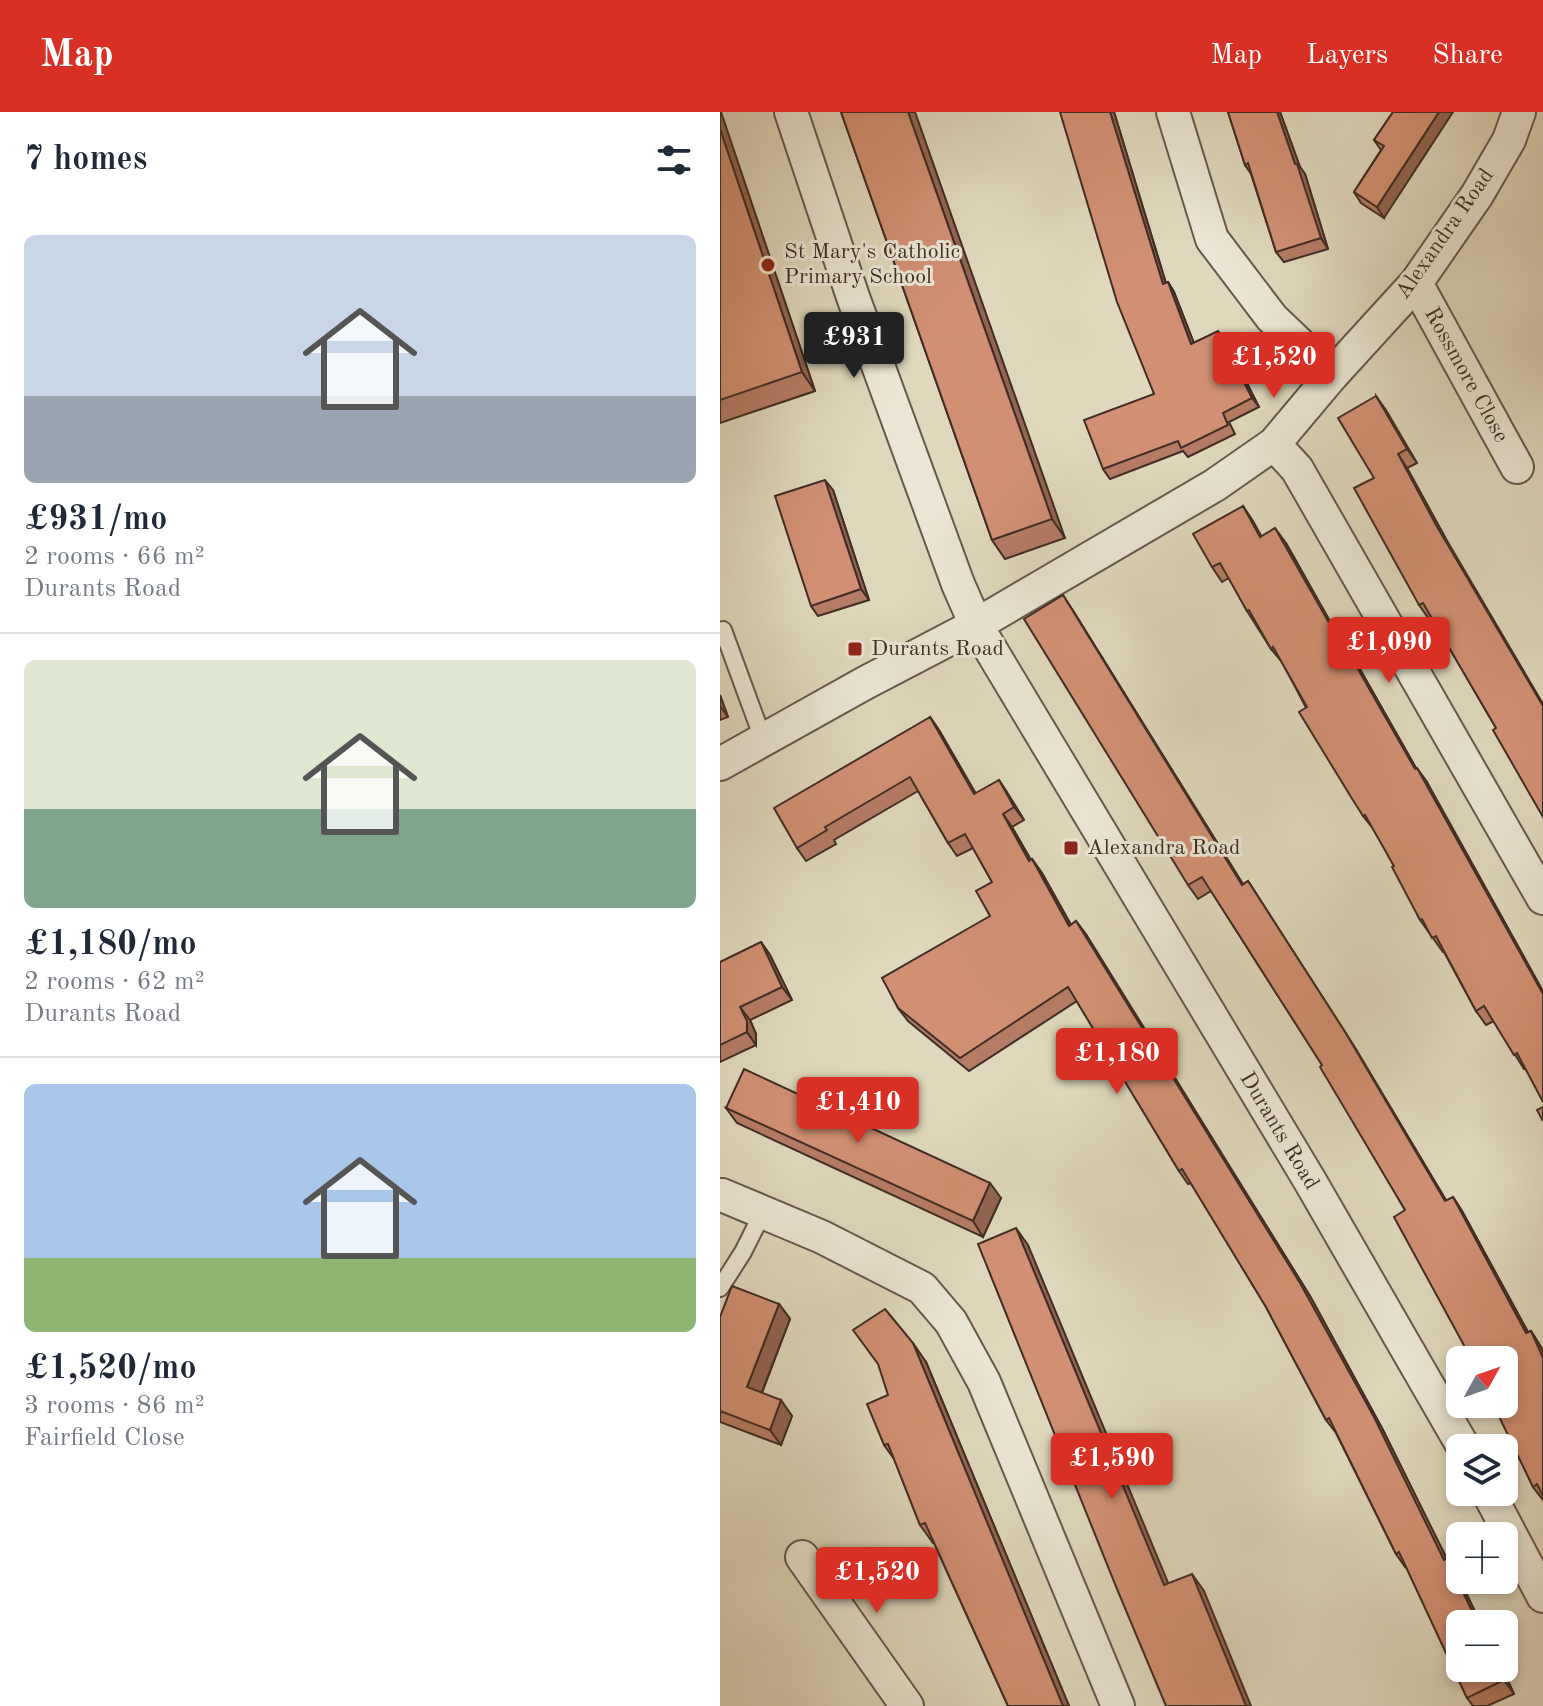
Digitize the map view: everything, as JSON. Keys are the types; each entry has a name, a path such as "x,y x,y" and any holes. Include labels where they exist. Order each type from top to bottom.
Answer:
{"street":[{"name":"Durants Road","path":"791,112 858,312 976,625 1310,1181 1456,1434"},
{"path":"1173,112 1212,239 1272,318 1332,375"},
{"name":"Alexandra Road","path":"720,764 976,625 1215,485 1274,444 1416,283 1477,195 1509,140 1519,112"},
{"name":"Rossmore Close","path":"1416,283 1517,467"},
{"path":"1274,444 1297,469 1543,898"},
{"path":"722,1195 822,1237 922,1288 951,1322 984,1382 1118,1706"},
{"path":"1495,1506 1543,1596"},
{"path":"802,1557 907,1706"}],"lane":[{"path":"723,630 763,739"},
{"path":"720,1288 763,1212"}],"building":[{"path":"841,112 908,112 1052,519 992,540"},
{"path":"1060,112 1110,112 1163,284 1168,282 1191,344 1218,331 1252,398 1223,413 1228,425 1181,448 1178,441 1103,469 1084,420 1154,394 1117,302"},
{"path":"1228,112 1277,112 1321,238 1276,252"},
{"path":"1393,112 1439,112 1377,207 1354,192 1384,146 1374,140"},
{"path":"720,129 802,372 720,400"},
{"path":"1376,396 1407,449 1398,454 1436,525 1543,706 1543,817 1493,730 1496,728 1423,603 1419,605 1354,488 1374,478 1338,418"},
{"path":"825,480 861,589 811,606 775,496"},
{"path":"1243,506 1260,537 1275,528 1417,768 1543,994 1543,1102 1517,1053 1514,1055 1484,1006 1476,1011 1436,936 1432,938 1420,920 1365,815 1299,712 1307,707 1273,647 1271,649 1220,563 1212,567 1193,534"},
{"path":"1063,595 1242,885 1248,881 1345,1032 1445,1201 1453,1197 1526,1333 1531,1331 1543,1358 1543,1496 1537,1484 1533,1487 1518,1456 1518,1434 1507,1434 1500,1418 1518,1418 1518,1346 1464,1346 1394,1217 1405,1210 1320,1067 1322,1065 1202,877 1188,885 1024,619"},
{"path":"930,717 974,794 999,780 1014,807 1003,814 1029,861 1032,859 1069,926 1076,921 1300,1283 1374,1417 1444,1560 1446,1559 1446,1594 1464,1594 1471,1610 1446,1610 1446,1653 1399,1552 1396,1554 1329,1418 1326,1420 1266,1307 1182,1169 1179,1171 1068,987 960,1058 898,1008 882,978 990,916 976,891 992,882 965,834 948,843 910,777 825,827 827,830 797,848 774,808"},
{"path":"761,942 782,987 740,1007 747,1021 747,1032 720,1045 720,962"},
{"path":"744,1069 990,1183 973,1221 726,1108"},
{"path":"1543,1107 1543,1121 1537,1110"},
{"path":"1016,1228 1164,1585 1192,1574 1246,1706 1166,1706 978,1244"},
{"path":"732,1286 779,1304 747,1387 781,1400 770,1430 720,1411 720,1317"},
{"path":"885,1309 913,1343 1063,1706 1008,1706 925,1523 920,1525 888,1444 884,1445 867,1404 888,1395 878,1364 853,1330"},
{"path":"1460,1682 1500,1682 1467,1698"}],"place":[{"name":"St Mary's Catholic Primary School","path":"768,265"},
{"name":"Durants Road","path":"855,649"},
{"name":"Alexandra Road","path":"1071,848"}]}
